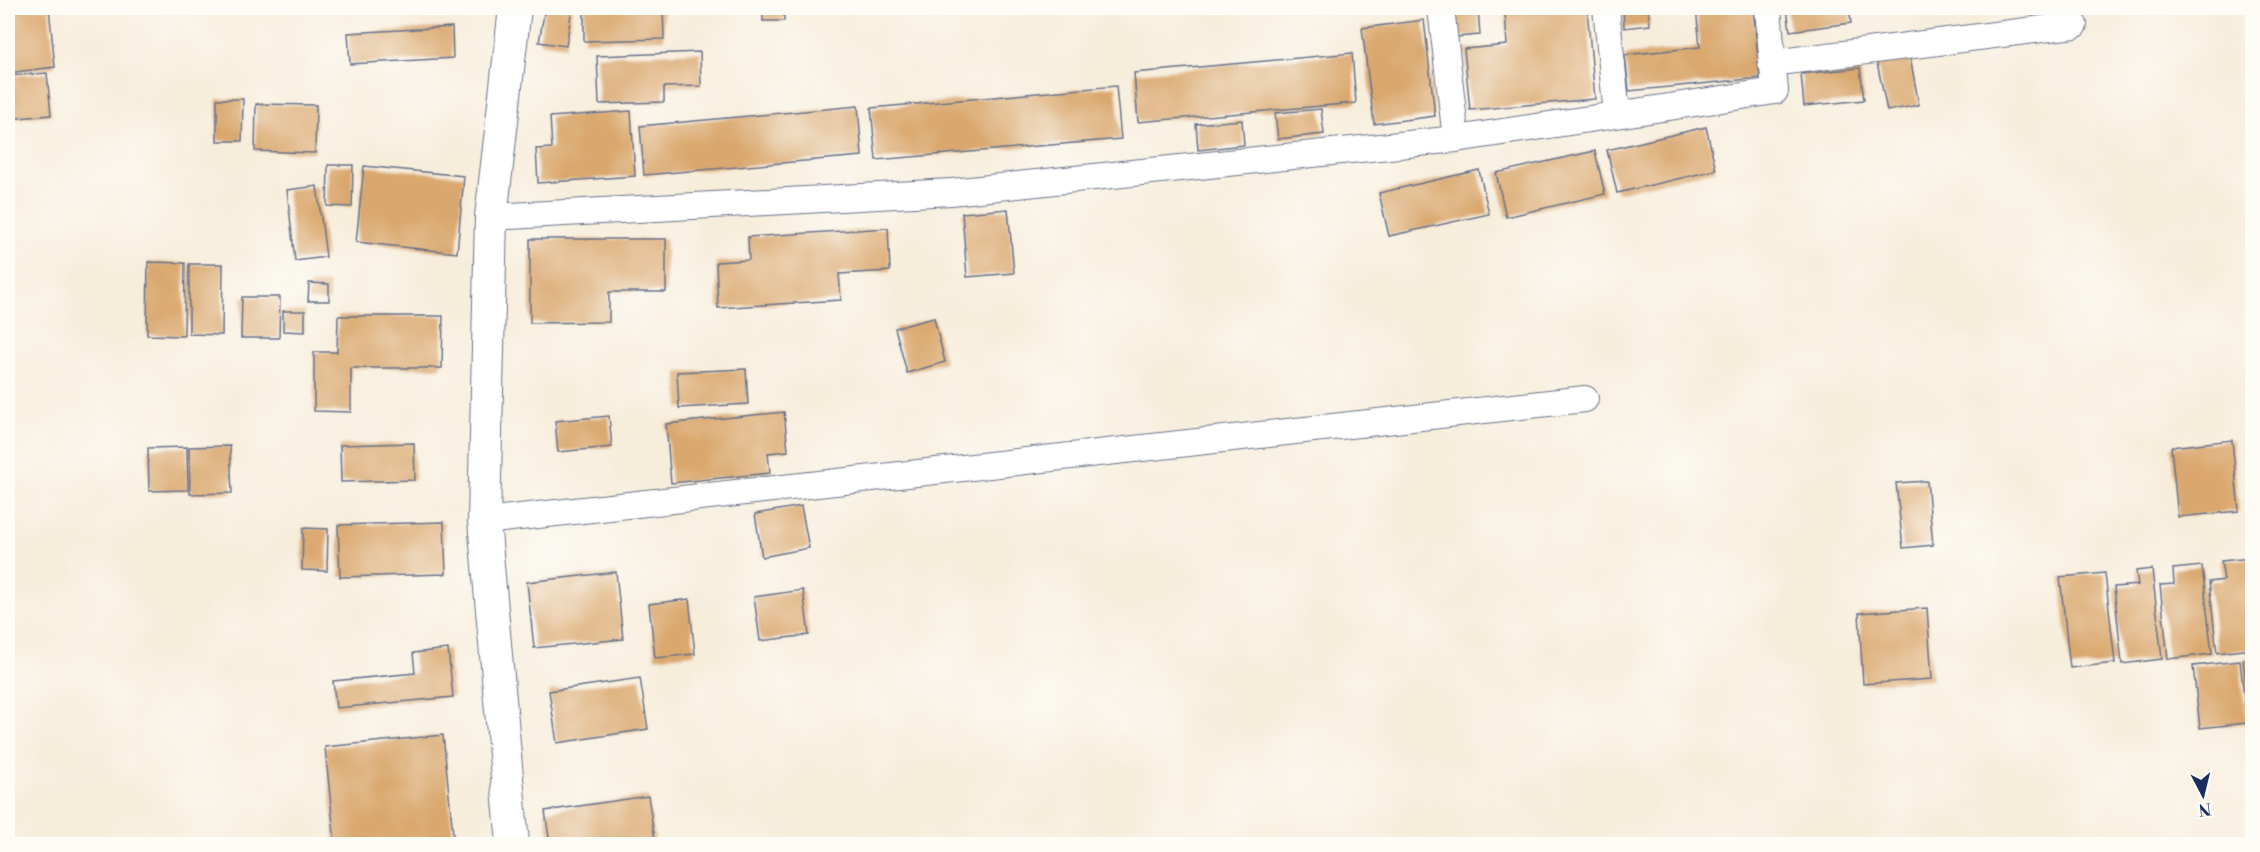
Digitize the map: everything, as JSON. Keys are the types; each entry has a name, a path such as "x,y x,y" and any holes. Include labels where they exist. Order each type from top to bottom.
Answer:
{"street":[{"path":"513,844 484,521 491,217 515,8"},
{"path":"1441,8 1456,139"},
{"path":"1606,8 1617,114"},
{"path":"491,217 951,192 1456,139 1775,91 1768,8"},
{"path":"1771,63 2074,26"},
{"path":"484,521 1585,399"}],"building":[{"path":"49,8 55,67 8,73 8,10"},
{"path":"545,8 572,8 566,46 539,42"},
{"path":"584,8 663,8 664,39 584,41"},
{"path":"784,8 784,21 763,21 763,9"},
{"path":"1454,8 1478,8 1480,35 1456,37"},
{"path":"1587,8 1595,99 1470,110 1464,49 1507,45 1505,12"},
{"path":"1623,8 1648,8 1650,25 1624,28"},
{"path":"1696,8 1753,8 1760,78 1629,91 1625,55 1700,47"},
{"path":"1787,8 1849,8 1851,23 1790,31"},
{"path":"1424,20 1435,116 1374,124 1362,28"},
{"path":"452,27 453,58 350,64 348,33"},
{"path":"1908,47 1919,105 1887,111 1875,53"},
{"path":"700,52 701,86 664,87 664,102 599,104 597,56"},
{"path":"1352,53 1356,103 1138,122 1134,73"},
{"path":"1860,68 1864,100 1804,106 1801,74"},
{"path":"47,73 51,115 8,119 8,76"},
{"path":"1116,86 1121,139 876,160 871,108"},
{"path":"217,99 243,99 242,141 217,141"},
{"path":"256,104 316,105 315,153 255,151"},
{"path":"858,106 862,156 644,175 640,126"},
{"path":"1321,109 1324,134 1278,139 1275,113"},
{"path":"631,111 635,176 538,183 536,149 552,148 550,117"},
{"path":"1242,120 1244,145 1198,150 1196,124"},
{"path":"1706,127 1716,170 1617,193 1607,150"},
{"path":"1595,151 1605,194 1506,217 1496,173"},
{"path":"328,165 353,165 352,207 327,206"},
{"path":"364,166 464,176 457,253 356,242"},
{"path":"1479,170 1489,214 1389,236 1379,193"},
{"path":"317,186 326,257 295,261 287,190"},
{"path":"1008,209 1014,273 967,277 962,213"},
{"path":"888,228 890,271 839,274 841,300 718,308 716,262 749,260 748,237"},
{"path":"530,239 666,239 666,292 609,292 609,322 530,323"},
{"path":"148,262 185,263 184,336 147,335"},
{"path":"189,264 223,264 222,335 189,334"},
{"path":"309,283 329,284 329,301 308,301"},
{"path":"242,297 280,297 279,338 241,338"},
{"path":"283,311 305,311 305,332 283,331"},
{"path":"338,316 443,316 442,368 351,368 351,412 314,411 314,352 337,352"},
{"path":"934,318 945,362 907,373 895,328"},
{"path":"746,369 748,404 679,408 677,372"},
{"path":"784,412 788,451 768,453 770,473 671,483 666,424"},
{"path":"609,416 612,447 558,452 555,421"},
{"path":"2232,440 2239,511 2178,517 2171,447"},
{"path":"414,443 415,480 341,482 340,445"},
{"path":"230,446 232,493 190,494 189,447"},
{"path":"187,447 188,490 149,491 148,448"},
{"path":"1927,481 1933,545 1903,548 1896,483"},
{"path":"801,506 809,548 762,557 755,514"},
{"path":"444,522 446,574 340,577 338,525"},
{"path":"303,528 328,529 327,571 302,570"},
{"path":"2251,558 2252,649 2217,653 2209,582 2224,580 2221,561"},
{"path":"2202,566 2212,654 2168,659 2160,585 2174,584 2173,569"},
{"path":"2152,569 2162,659 2122,664 2114,587 2138,585 2136,571"},
{"path":"616,572 623,639 534,648 527,582"},
{"path":"2105,573 2115,663 2070,668 2060,577"},
{"path":"803,590 809,635 760,641 754,597"},
{"path":"689,599 695,654 655,658 649,604"},
{"path":"1927,608 1932,679 1863,684 1859,613"},
{"path":"448,649 453,697 336,708 333,681 415,673 413,653"},
{"path":"2252,659 2252,728 2251,728 2243,660"},
{"path":"2240,661 2247,723 2200,728 2193,666"},
{"path":"640,678 648,729 557,743 549,691"},
{"path":"443,735 454,844 335,844 325,747"},
{"path":"648,796 655,840 624,844 550,844 545,811"}]}
